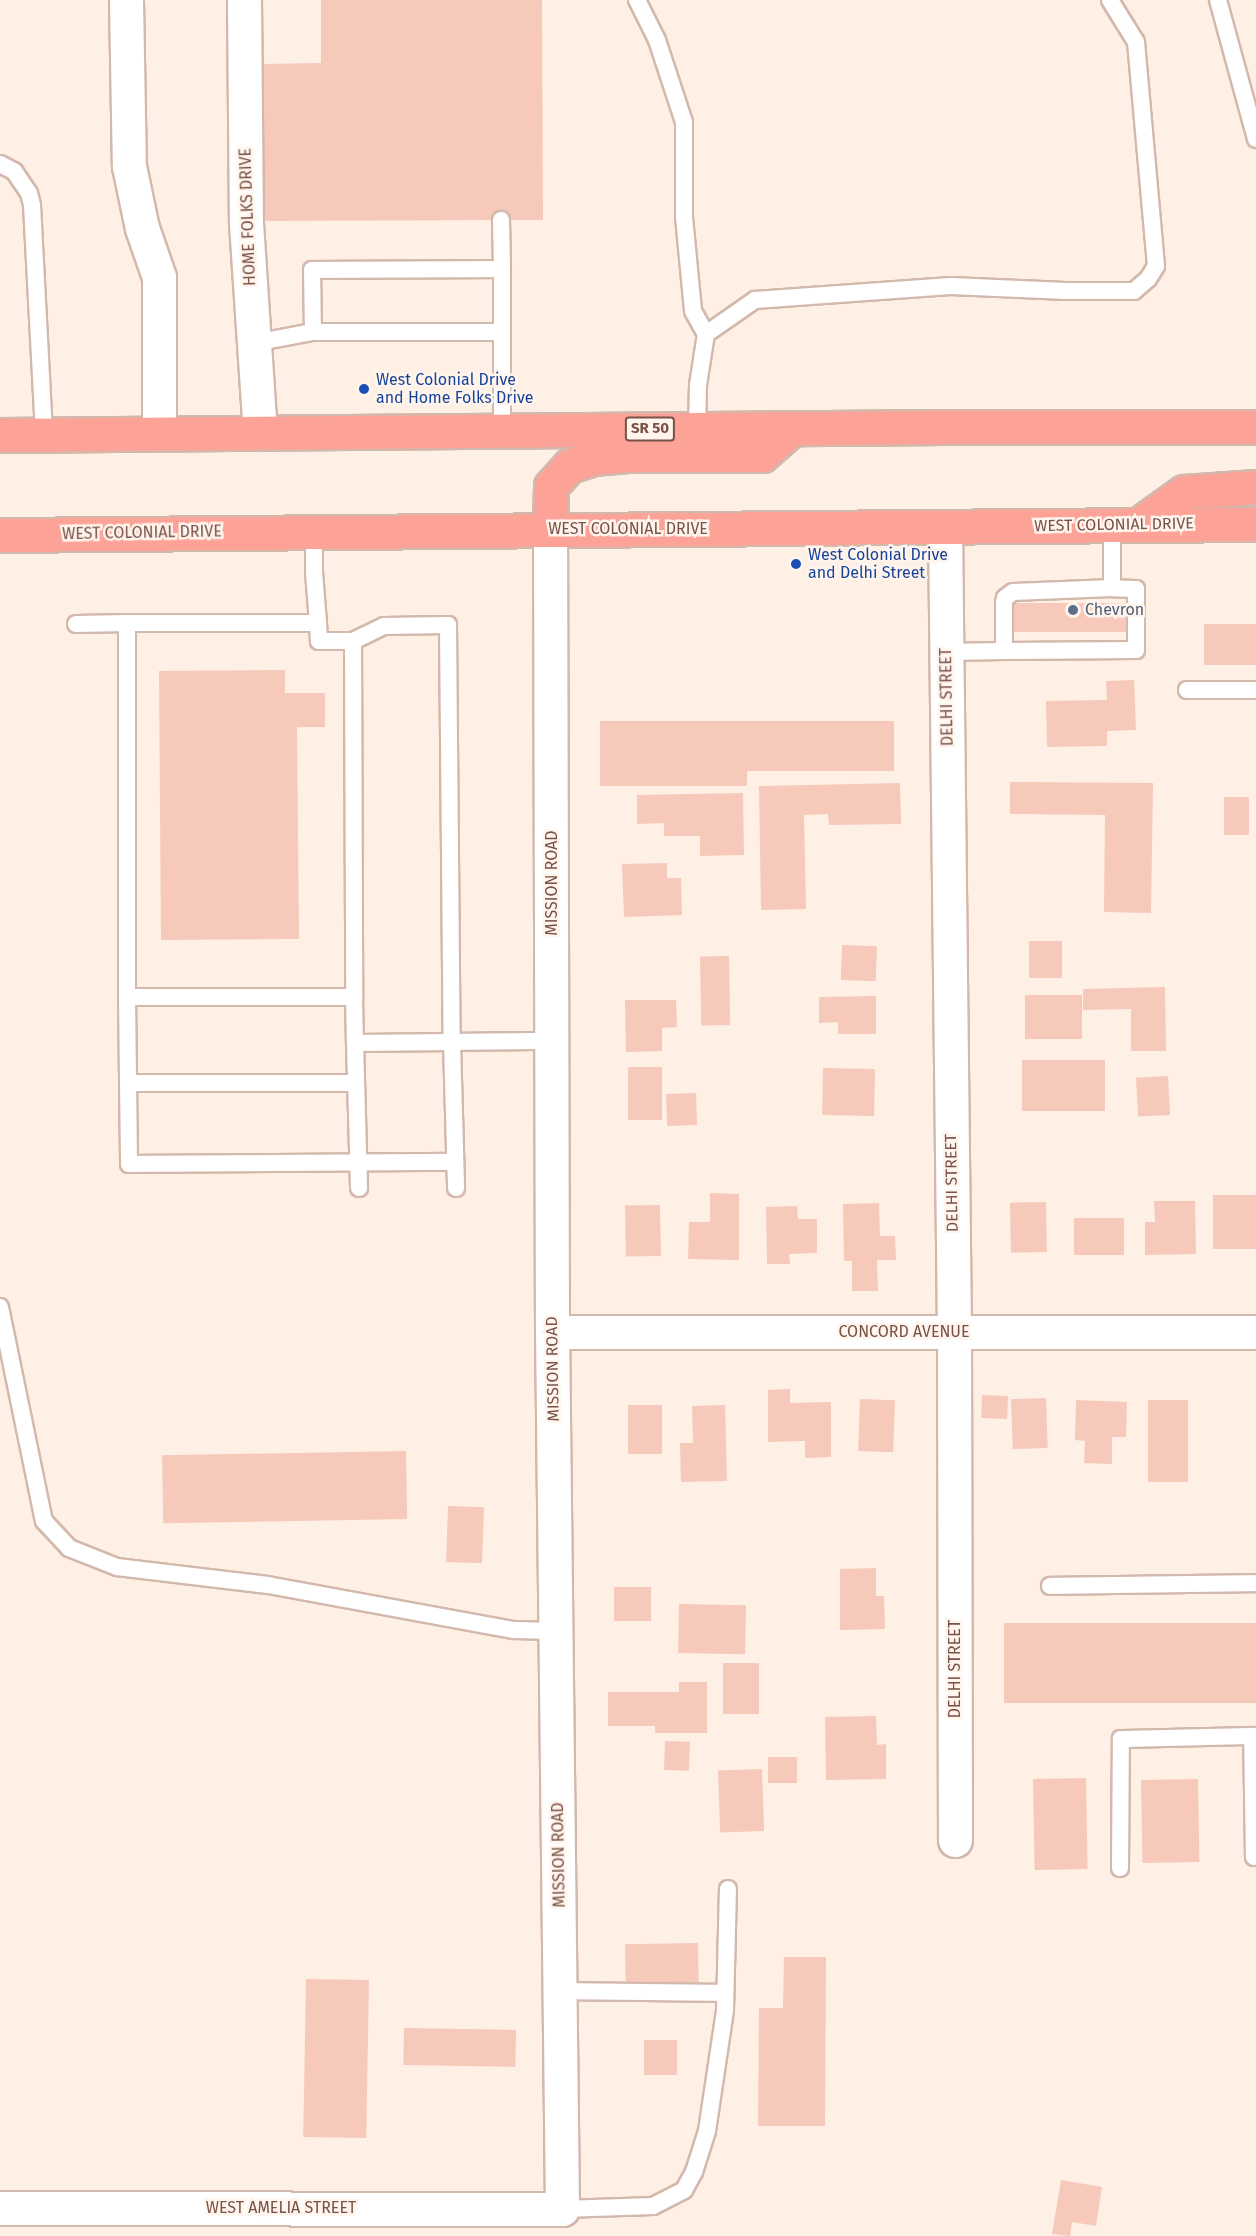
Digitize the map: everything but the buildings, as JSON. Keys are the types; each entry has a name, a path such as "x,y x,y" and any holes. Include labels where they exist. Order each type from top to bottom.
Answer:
{"highway":[{"name":"SR 50","path":"17,437 159,433 502,430 1256,427"},
{"path":"550,530 551,486 569,466 592,458 625,455 762,455 793,428"},
{"path":"1125,525 1184,492 1256,487"},
{"name":"WEST COLONIAL DRIVE","path":"0,535 1256,524"}],"street":[{"path":"126,0 129,166 142,228 159,277 159,433"},
{"name":"HOME FOLKS DRIVE","path":"244,0 246,223 260,433"},
{"name":"DELHI STREET","path":"945,526 954,1332 955,1840"},
{"name":"MISSION ROAD","path":"550,530 552,1332 562,2209"},
{"name":"CONCORD AVENUE","path":"552,1332 1256,1332"},
{"name":"WEST AMELIA STREET","path":"0,2208 562,2209"}],"lane":[{"path":"637,0 657,40 684,122 684,217 693,311 706,334 698,385 697,429"},
{"path":"706,334 755,300 951,286 1066,291 1134,291 1148,279 1156,266 1136,42 1110,0"},
{"path":"1218,0 1256,139"},
{"path":"0,164 14,171 29,193 32,205 41,365 17,437"},
{"path":"501,220 502,430"},
{"path":"313,332 312,270 502,269"},
{"path":"254,343 313,332 502,332"},
{"path":"1112,588 1125,525"},
{"path":"314,532 318,641 353,641 384,626 448,626 452,1042 456,1188"},
{"path":"946,652 1136,650 1136,589 1020,590 1008,594 1004,603 1004,651"},
{"path":"127,623 129,1164 455,1162"},
{"path":"76,624 318,623"},
{"path":"353,641 354,997 359,1188"},
{"path":"1186,690 1256,690"},
{"path":"127,997 354,997"},
{"path":"355,1043 552,1041"},
{"path":"128,1083 356,1083"},
{"path":"0,1306 45,1521 69,1548 117,1567 268,1585 514,1630 556,1632"},
{"path":"1050,1586 1256,1583"},
{"path":"1120,1868 1121,1739 1254,1736 1254,1857"},
{"path":"562,2209 653,2206 684,2190 694,2172 707,2131 717,2073 725,1993 728,1889"},
{"path":"560,1991 725,1993"}],"place":[{"name":"West Colonial Drive and Home Folks Drive","path":"364,389"},
{"name":"West Colonial Drive and Delhi Street","path":"796,564"},
{"name":"Chevron","path":"1073,610"}]}
